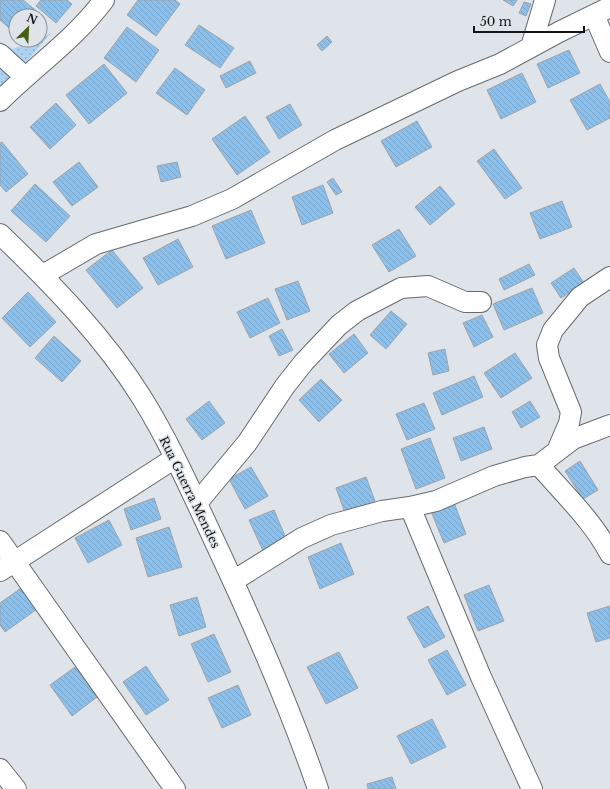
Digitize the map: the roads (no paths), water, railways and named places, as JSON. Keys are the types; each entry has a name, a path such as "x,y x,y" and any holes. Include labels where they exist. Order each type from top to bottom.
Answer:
{"street":[{"path":"0,101 25,76 77,32 91,18 104,0"},
{"path":"531,47 545,0"},
{"path":"43,275 96,244 192,216 232,199 335,140 458,82 500,64 602,11 610,52"},
{"path":"0,54 25,76"},
{"name":"Rua Guerra Mendes","path":"0,234 43,275 108,351 142,398 175,458 250,617 318,789"},
{"path":"557,452 569,423 571,412 549,358 547,344 554,330 580,297 610,277"},
{"path":"196,503 247,443 285,386 304,362 339,325 357,311 401,288 428,286 466,302 481,302"},
{"path":"233,581 302,538 330,525 382,511 410,507 441,499 494,476 525,467 539,465 582,435 610,425"},
{"path":"8,566 175,458"},
{"path":"539,465 589,523 604,542 610,554"},
{"path":"410,507 481,677 532,789"},
{"path":"0,541 8,566 175,789"},
{"path":"0,769 16,789"}]}
